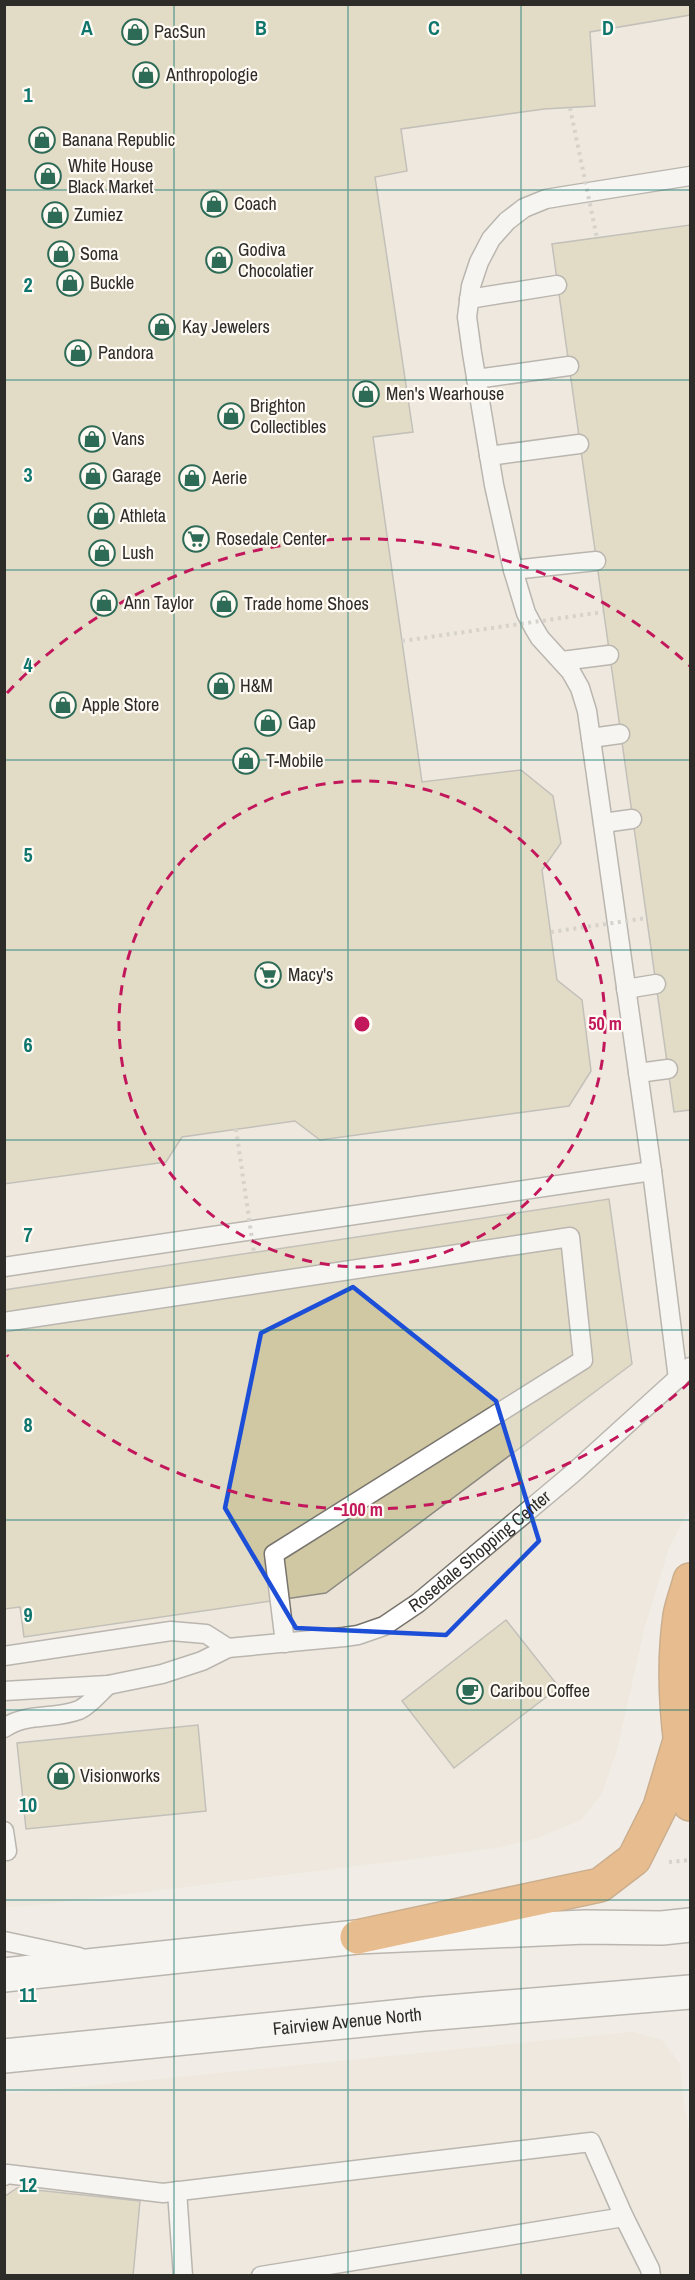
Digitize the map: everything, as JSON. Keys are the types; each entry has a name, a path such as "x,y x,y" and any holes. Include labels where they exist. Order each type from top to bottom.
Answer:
{"highway":[{"path":"690,1580 680,1615 677,1690 679,1744 690,1804"},
{"path":"357,1937 600,1885 634,1859 660,1807 679,1744"}],"street":[{"path":"4,1975 357,1937 585,1927 662,1928 690,1925"},
{"name":"Fairview Avenue North","path":"4,2056 424,2014 690,1992"}],"lane":[{"path":"684,1373 652,1172 587,711 580,688 562,661 540,638 526,613 513,570 489,456 467,317 474,274 484,251 507,221 524,208 564,195 690,176"},
{"path":"469,299 557,285"},
{"path":"476,379 569,366"},
{"path":"489,456 579,444"},
{"path":"513,570 596,561"},
{"path":"562,661 609,655"},
{"path":"591,738 620,734"},
{"path":"603,823 632,819"},
{"path":"626,989 656,984"},
{"path":"638,1073 668,1069"},
{"path":"4,1267 652,1172"},
{"path":"4,1322 570,1237 583,1360 274,1554 285,1643"},
{"name":"Rosedale Shopping Center","path":"7,1692 108,1684 170,1671 202,1661 228,1648 358,1635 384,1626 528,1512 684,1373"},
{"path":"4,1656 171,1631 206,1634 228,1648"},
{"path":"4,1728 16,1720 59,1715 81,1709 108,1684"},
{"path":"4,1831 7,1851"},
{"path":"4,1941 113,1964"},
{"path":"4,2176 7,2174 163,2193 591,2142 624,2217 655,2273"},
{"path":"177,2191 183,2276"},
{"path":"261,2276 624,2217"}],"path":[{"path":"570,108 597,238"},
{"path":"402,641 603,612"},
{"path":"550,932 647,918"},
{"path":"236,1129 254,1252"}],"highlighted area":[{"path":"353,1287 496,1401 539,1541 446,1635 296,1628 225,1508 261,1333"}],"shaded area":[{"name":"Rosedale Center","path":"4,5 690,5 690,1508 669,1548 645,1626 617,1750 602,1794 581,1820 538,1838 501,1847 423,1858 30,1906 5,1907"},
{"path":"632,2032 662,2040 680,2064 690,2134 690,2275 5,2276 5,2094"}],"building":[{"name":"Rosedale Center","path":"4,4 690,4 690,15 590,32 595,106 544,109 401,129 407,171 375,177 413,432 373,437 422,782 521,770 553,796 561,843 542,870 557,980 582,1000 591,1071 569,1106 320,1140 295,1121 182,1137 166,1162 4,1184"},
{"path":"690,225 690,1110 674,1112 552,244"},
{"path":"609,1199 632,1364 326,1593 24,1637 20,1607 4,1609 4,1290"},
{"path":"506,1620 559,1687 454,1768 402,1701"},
{"path":"198,1725 206,1811 26,1829 17,1743"},
{"path":"17,2188 140,2201 133,2276 4,2276 4,2197"}],"place":[{"name":"PacSun","path":"135,32"},
{"name":"Anthropologie","path":"146,75"},
{"name":"Banana Republic","path":"42,140"},
{"name":"White House Black Market","path":"48,176"},
{"name":"Coach","path":"214,204"},
{"name":"Zumiez","path":"55,215"},
{"name":"Soma","path":"61,254"},
{"name":"Godiva Chocolatier","path":"219,260"},
{"name":"Buckle","path":"70,283"},
{"name":"Kay Jewelers","path":"162,327"},
{"name":"Pandora","path":"78,353"},
{"name":"Men's Wearhouse","path":"366,394"},
{"name":"Brighton Collectibles","path":"231,416"},
{"name":"Vans","path":"92,439"},
{"name":"Garage","path":"93,476"},
{"name":"Aerie","path":"192,478"},
{"name":"Athleta","path":"101,516"},
{"name":"Rosedale Center","path":"196,539"},
{"name":"Lush","path":"102,553"},
{"name":"Ann Taylor","path":"104,603"},
{"name":"Trade home Shoes","path":"224,604"},
{"name":"H&M","path":"221,686"},
{"name":"Apple Store","path":"63,705"},
{"name":"Gap","path":"268,723"},
{"name":"T-Mobile","path":"246,761"},
{"name":"Macy's","path":"268,975"},
{"name":"Caribou Coffee","path":"470,1691"},
{"name":"Visionworks","path":"61,1776"}]}
